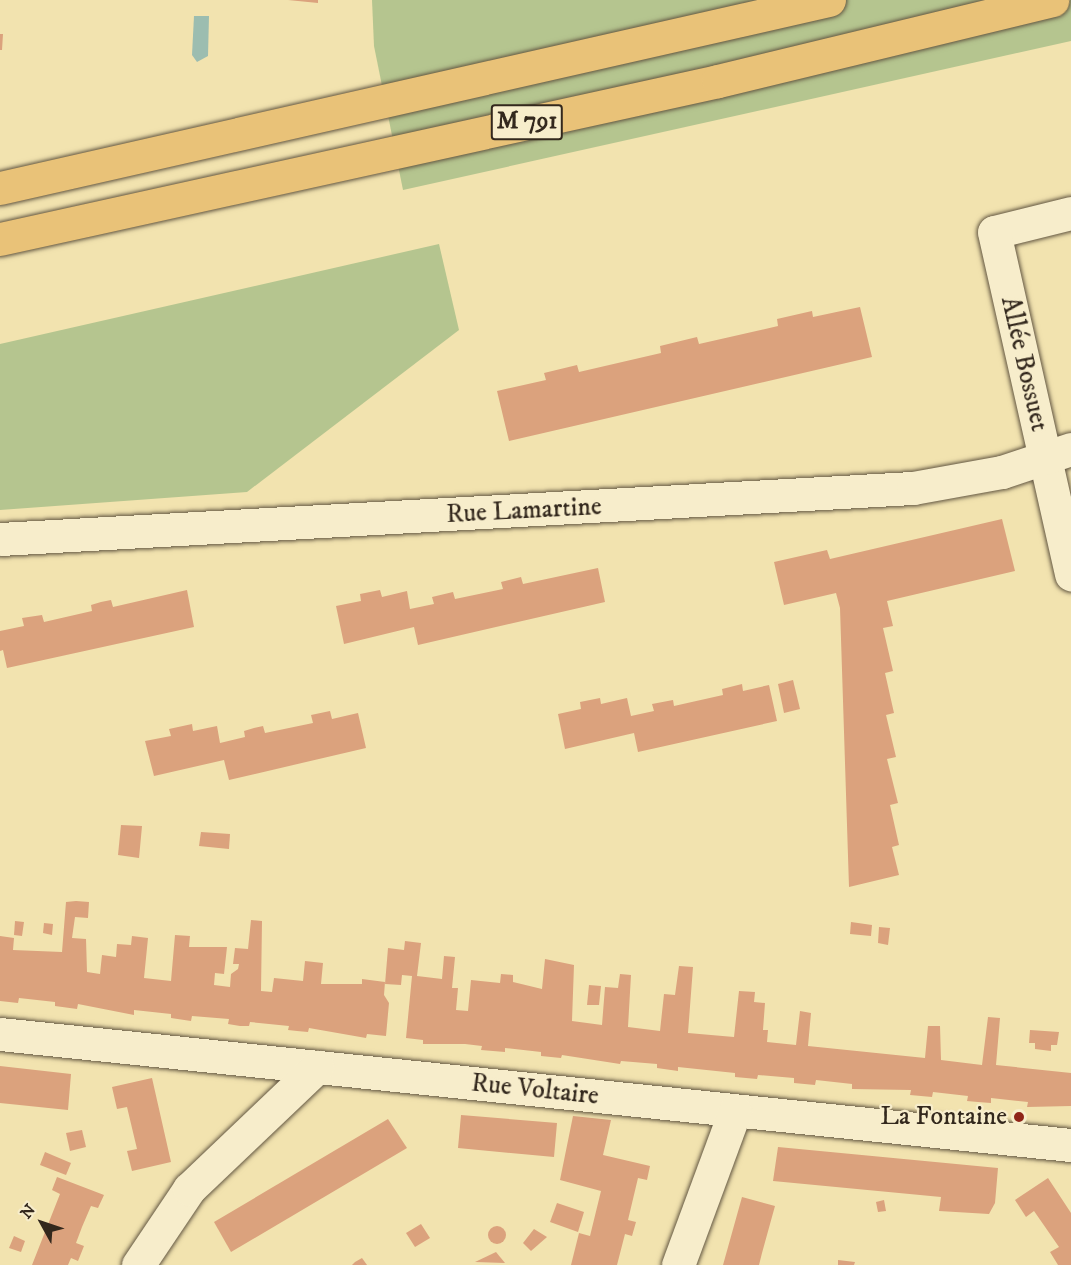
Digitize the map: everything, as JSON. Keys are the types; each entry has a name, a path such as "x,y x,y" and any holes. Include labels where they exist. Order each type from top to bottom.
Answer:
{"main road":[{"name":"M 791","path":"0,188 829,0"},
{"name":"M 791","path":"0,239 718,81 1052,0"}],"street":[{"name":"Allée Bossuet","path":"1071,213 994,232 1058,454 1071,574"},
{"name":"Rue Lamartine","path":"0,539 913,488 972,479 1058,454"},
{"name":"Rue Voltaire","path":"0,1034 1071,1145"},
{"path":"138,1265 189,1189 317,1067"},
{"path":"678,1265 735,1111"}],"green space":[{"path":"372,0 1071,0 1071,41 403,190 374,46"},
{"path":"439,244 459,330 247,492 0,510 0,344"}],"shaded area":[{"path":"194,16 209,16 208,56 197,62 192,55"}],"building":[{"path":"288,0 318,0 318,3"},
{"path":"0,34 3,34 2,50 0,50"},
{"path":"860,307 872,357 509,441 497,391 546,380 544,373 577,365 579,372 661,353 660,346 697,337 699,344 778,326 777,319 812,311 813,317"},
{"path":"1002,519 1015,571 887,601 893,626 883,628 893,671 885,673 894,713 886,715 896,757 887,759 898,803 890,805 899,845 892,847 899,875 849,887 840,608 836,593 784,605 774,562 827,550 830,559"},
{"path":"598,568 605,602 418,645 414,627 344,644 336,606 361,601 360,594 380,590 382,597 407,591 410,609 434,604 432,597 453,592 455,599 503,589 501,582 521,577 523,584"},
{"path":"187,590 194,627 7,668 3,650 0,651 0,631 24,626 22,618 42,615 44,622 92,611 91,605 101,602 111,600 113,607"},
{"path":"793,680 800,709 784,713 778,684"},
{"path":"742,684 743,691 769,685 777,721 638,752 634,733 565,749 558,714 581,709 580,702 600,698 601,704 627,698 631,716 654,711 652,704 673,700 674,706 723,695 722,689"},
{"path":"330,711 332,719 358,713 366,748 229,780 224,760 154,776 145,741 171,736 169,729 192,724 193,731 217,726 220,743 245,737 244,731 263,726 265,733 313,723 311,715"},
{"path":"121,825 142,826 139,858 118,855"},
{"path":"201,832 230,834 229,849 199,846"},
{"path":"66,902 89,902 88,918 75,917 72,938 86,939 87,972 100,974 102,955 116,957 117,944 131,945 132,936 148,938 144,978 171,981 175,935 190,936 189,947 227,947 224,974 215,973 214,985 230,987 231,974 238,969 239,964 233,964 235,948 248,949 251,920 262,921 261,991 272,992 274,978 303,981 305,961 323,963 321,984 362,984 362,979 385,982 384,995 389,1003 386,1036 367,1034 366,1038 309,1028 308,1032 297,1031 288,1030 289,1026 250,1022 249,1026 240,1026 228,1024 229,1019 192,1016 191,1021 171,1018 171,1014 134,1010 134,1015 78,1004 77,1009 55,1006 55,1002 19,998 18,1003 0,1001 0,936 14,938 13,950 62,952"},
{"path":"15,921 24,922 22,936 14,935"},
{"path":"851,922 872,925 871,936 850,934"},
{"path":"44,923 53,924 52,935 43,933"},
{"path":"879,927 890,928 888,945 878,943"},
{"path":"405,941 421,943 417,976 442,979 444,956 455,957 452,988 458,988 456,1010 468,1011 471,980 500,983 501,974 513,975 513,982 542,989 545,959 574,965 572,1021 602,1025 605,987 618,988 620,974 631,975 628,1027 660,1031 664,994 675,995 679,966 693,967 688,1033 734,1037 739,991 755,992 754,1002 765,1003 763,1030 768,1030 767,1042 796,1045 800,1011 811,1013 808,1046 925,1058 928,1026 940,1026 941,1060 982,1065 988,1017 1000,1018 996,1065 1071,1073 1071,1106 1027,1107 1028,1102 991,1098 991,1103 967,1101 968,1096 933,1092 932,1097 910,1095 911,1090 852,1089 852,1084 816,1080 815,1085 794,1083 794,1078 758,1075 757,1079 735,1077 735,1073 678,1067 678,1071 657,1068 657,1064 621,1061 620,1064 562,1055 561,1058 541,1056 541,1052 505,1048 505,1052 481,1050 482,1046 465,1044 423,1044 423,1040 406,1038 412,976 402,975 401,985 385,984 388,948 404,950"},
{"path":"589,985 601,986 599,1005 587,1005"},
{"path":"1030,1030 1059,1032 1057,1045 1051,1045 1051,1051 1035,1049 1035,1043 1029,1043"},
{"path":"0,1066 71,1074 68,1110 0,1103"},
{"path":"152,1078 171,1162 132,1171 127,1151 137,1149 127,1107 117,1109 112,1087"},
{"path":"461,1115 557,1123 554,1157 458,1148"},
{"path":"573,1116 611,1120 603,1155 650,1166 647,1180 638,1178 628,1220 636,1222 632,1236 625,1234 617,1265 571,1265 579,1233 590,1236 601,1191 560,1180"},
{"path":"388,1119 407,1148 231,1252 214,1222"},
{"path":"82,1130 86,1147 70,1151 66,1133"},
{"path":"778,1147 998,1168 995,1203 989,1214 939,1211 941,1197 773,1181"},
{"path":"45,1152 71,1163 66,1175 40,1165"},
{"path":"57,1177 104,1195 98,1208 91,1206 82,1227 76,1243 84,1246 78,1261 71,1258 68,1265 32,1265 60,1194 52,1190"},
{"path":"1048,1178 1071,1213 1071,1265 1058,1265 1050,1252 1059,1247 1034,1211 1026,1217 1015,1200"},
{"path":"742,1197 775,1206 759,1265 723,1265"},
{"path":"884,1200 886,1211 878,1212 876,1202"},
{"path":"557,1203 584,1212 578,1232 550,1222"},
{"path":"421,1224 430,1238 415,1247 406,1233"},
{"path":"493,1226 501,1226 506,1231 504,1242 493,1244 488,1239 488,1231"},
{"path":"534,1229 547,1237 531,1251 523,1243"},
{"path":"14,1236 25,1241 21,1252 9,1248"},
{"path":"496,1252 505,1263 475,1262"},
{"path":"362,1258 367,1265 352,1265 355,1262"},
{"path":"838,1260 855,1262 854,1265 838,1265"}],"place":[{"name":"La Fontaine","path":"1019,1117"}]}
